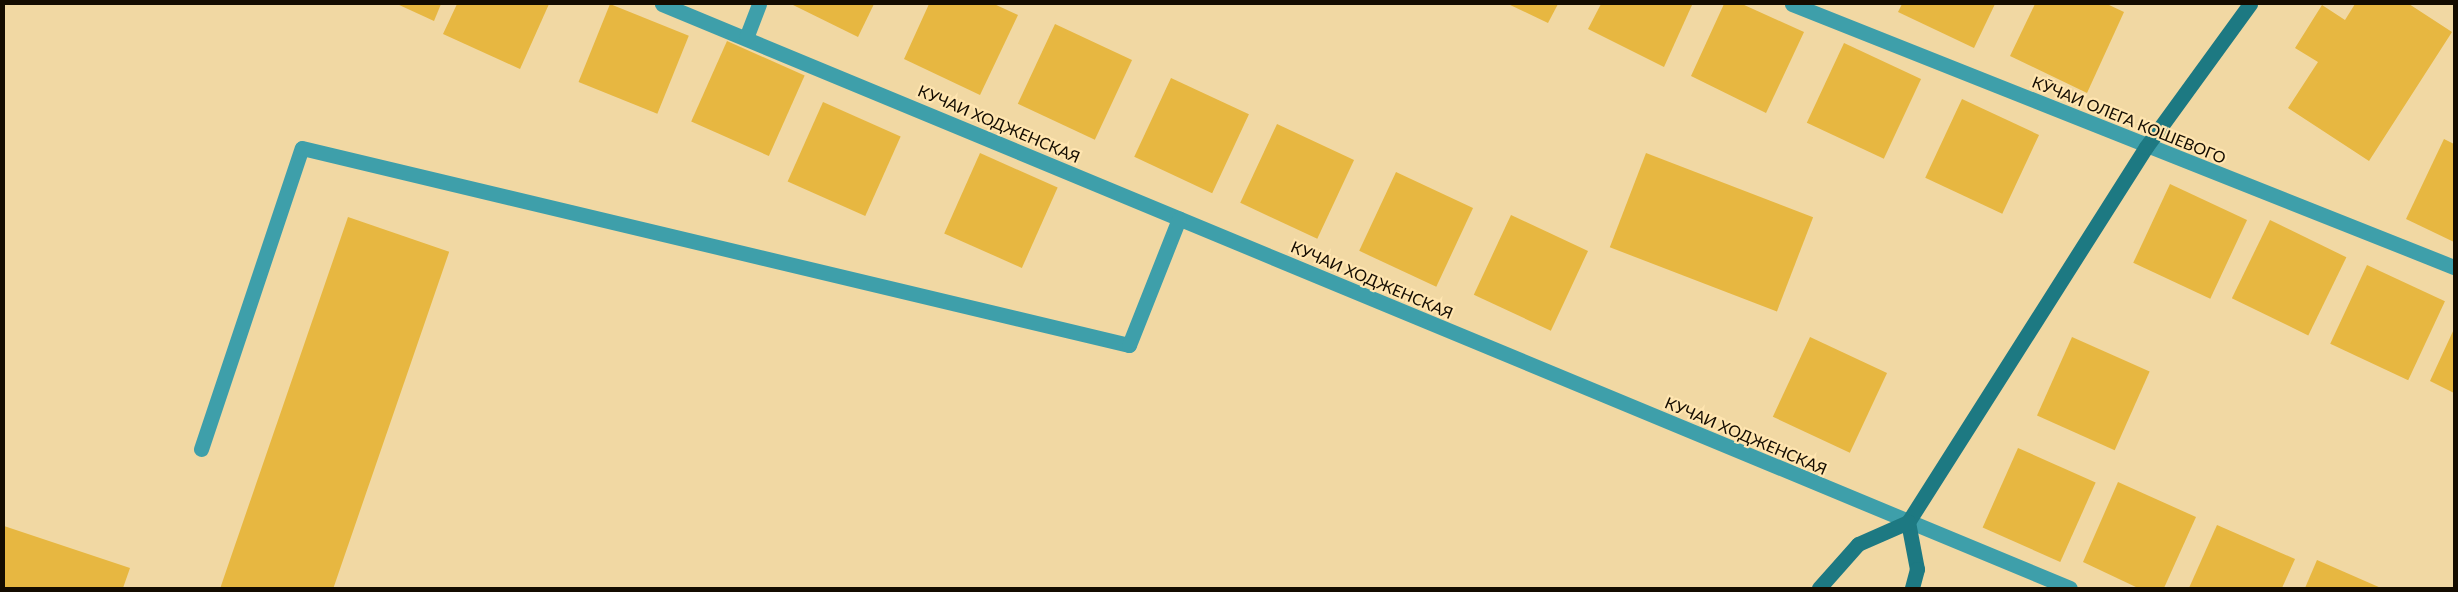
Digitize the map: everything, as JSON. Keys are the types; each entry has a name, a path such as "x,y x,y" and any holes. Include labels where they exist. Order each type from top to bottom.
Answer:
{"main road":[{"path":"1819,588 1858,544 1908,522 2146,147 2250,4"},
{"path":"1908,522 1917,569 1912,588"}],"street":[{"name":"КУЧАИ ХОДЖЕНСКАЯ","path":"662,4 2070,588"},
{"path":"746,38 759,4"},
{"name":"КӮЧАИ ОЛЕГА КОШЕВОГО","path":"1792,4 2146,147 2454,266"},
{"path":"201,449 302,148 1129,345 1179,218"}],"building":[{"path":"397,4 441,4 434,21"},
{"path":"457,4 549,4 520,69 443,34"},
{"path":"610,4 689,36 657,114 579,82"},
{"path":"791,4 874,4 858,37"},
{"path":"929,4 994,4 1018,15 980,95 904,59"},
{"path":"1508,4 1558,4 1548,23"},
{"path":"1601,4 1692,5 1664,67 1588,29"},
{"path":"1724,4 1742,4 1804,32 1766,113 1691,76"},
{"path":"1902,4 1995,4 1974,48 1898,12"},
{"path":"2035,4 2107,4 2124,12 2087,93 2010,56"},
{"path":"2355,4 2409,4 2452,32 2369,161 2288,108 2318,62 2295,48 2322,5 2345,20"},
{"path":"1055,24 1132,60 1095,140 1018,104"},
{"path":"727,41 805,76 769,156 691,121"},
{"path":"1844,43 1921,79 1884,159 1807,123"},
{"path":"1171,78 1249,114 1212,193 1134,157"},
{"path":"1962,99 2039,135 2002,214 1925,178"},
{"path":"823,102 901,137 865,216 788,181"},
{"path":"1277,124 1354,160 1317,239 1240,203"},
{"path":"2444,139 2454,144 2454,242 2406,219"},
{"path":"980,153 1058,188 1022,268 944,233"},
{"path":"1646,153 1813,217 1777,311 1610,247"},
{"path":"1396,172 1473,208 1436,287 1359,251"},
{"path":"2170,184 2247,220 2210,299 2133,263"},
{"path":"1511,215 1588,251 1551,331 1474,295"},
{"path":"348,217 449,252 333,588 221,587"},
{"path":"2270,220 2346,257 2308,335 2232,298"},
{"path":"2367,265 2445,301 2408,380 2330,344"},
{"path":"2454,329 2454,393 2430,381"},
{"path":"1810,337 1887,373 1850,453 1773,417"},
{"path":"2072,337 2150,372 2115,450 2037,416"},
{"path":"2018,448 2096,483 2060,562 1983,527"},
{"path":"2118,482 2196,517 2164,588 2138,588 2083,562"},
{"path":"2217,525 2295,559 2282,588 2189,588"},
{"path":"4,526 130,568 123,588 4,588"},
{"path":"2317,560 2381,588 2305,588"}]}
